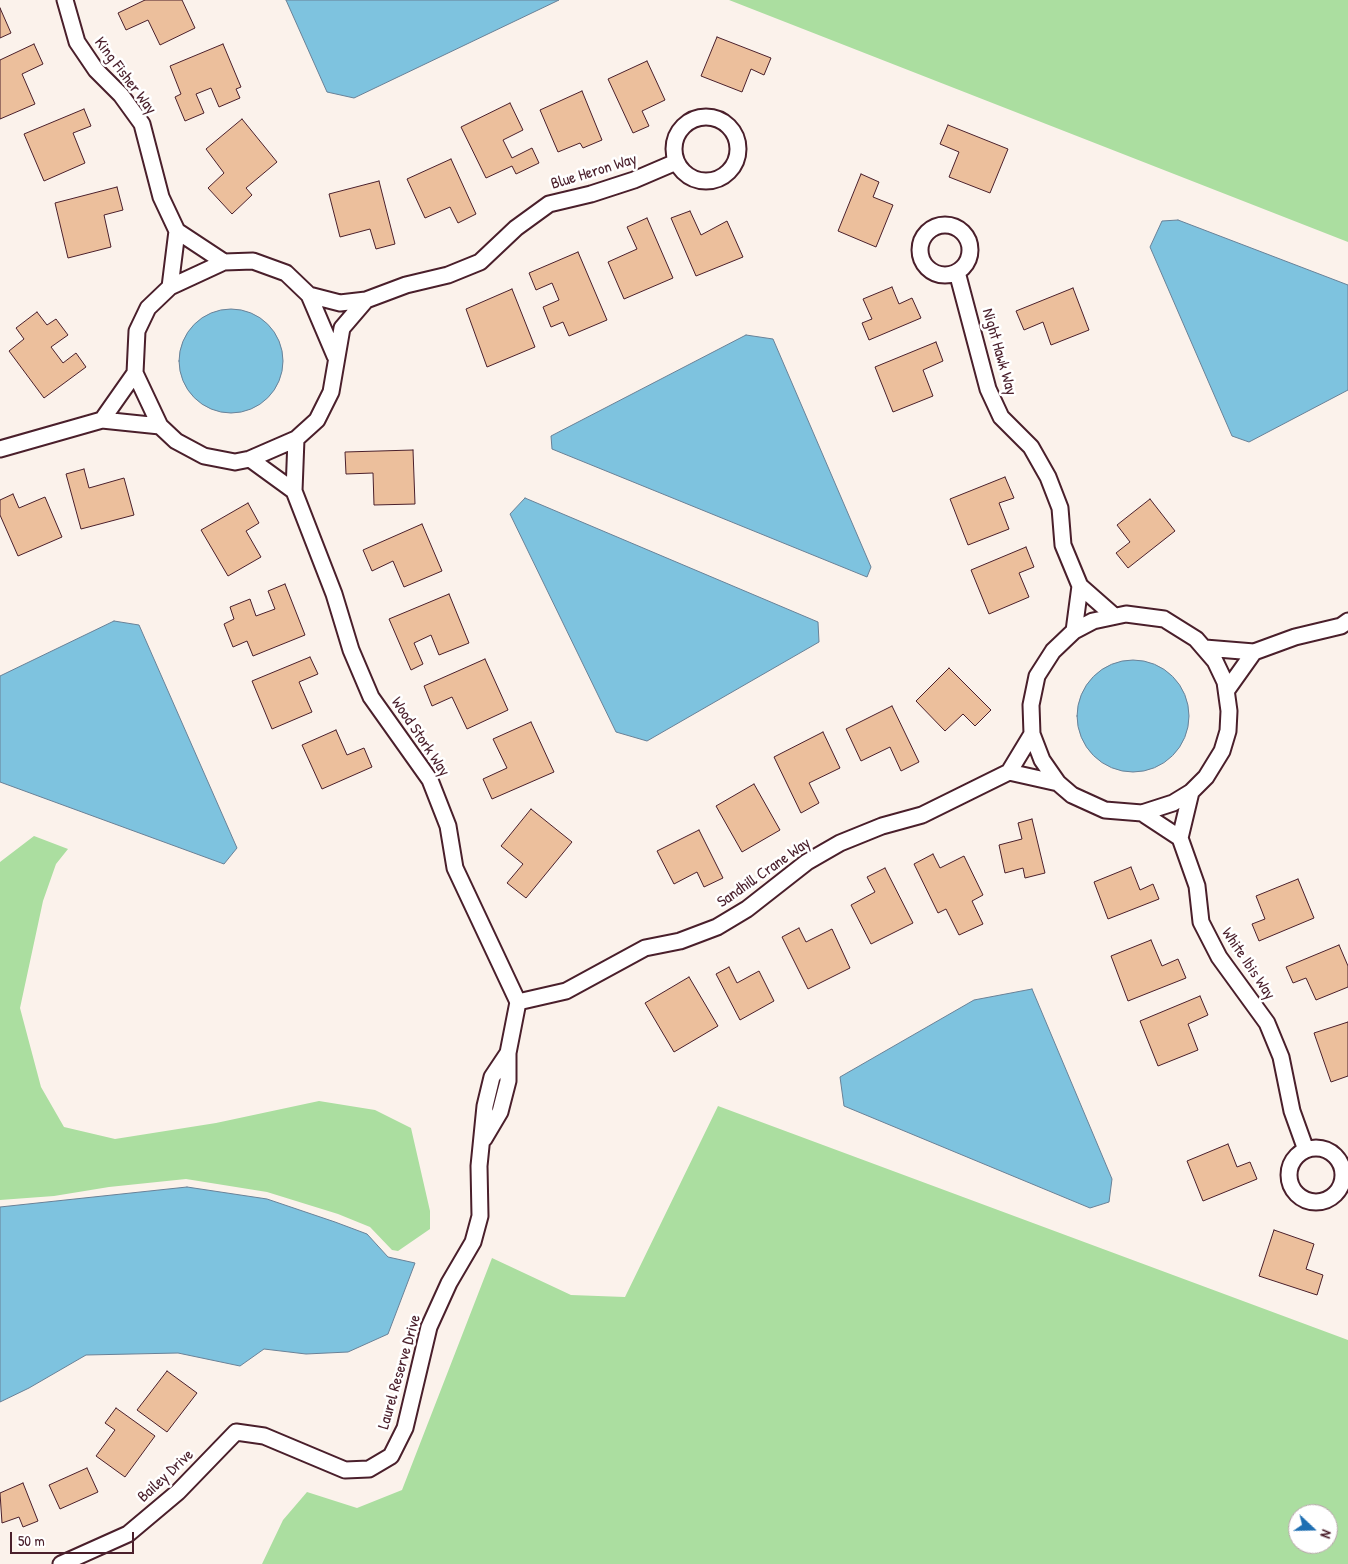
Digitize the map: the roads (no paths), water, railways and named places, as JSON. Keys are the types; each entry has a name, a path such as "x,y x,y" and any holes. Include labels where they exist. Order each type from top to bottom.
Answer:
{"street":[{"name":"King Fisher Way","path":"64,0 77,42 96,70 121,95 142,124 162,196 177,230"},
{"path":"714,118 724,122 733,130 738,140 738,156 734,167 726,175 713,181 702,182 691,178 682,172 676,162 674,144 678,133 686,124 696,119 714,118"},
{"name":"Blue Heron Way","path":"309,294 340,303 366,300 406,285 448,275 480,262 516,228 549,204 617,186 676,162"},
{"path":"170,287 177,230 224,262"},
{"path":"294,491 250,459 235,462 204,456 176,441 160,426 135,373 137,331 148,308 170,287 224,262 254,261 286,273 309,294 335,356"},
{"name":"Night Hawk Way","path":"957,272 988,389 1001,417 1031,447 1048,477 1060,508 1063,545 1080,586"},
{"name":"Blue Heron Way","path":"250,459 296,439 317,420 331,392 335,356 342,328 366,300"},
{"path":"102,420 135,373"},
{"path":"0,449 102,420 160,426"},
{"name":"Wood Stork Way","path":"296,439 294,491 334,594 351,650 371,697 430,780 448,826 455,868 518,1002"},
{"path":"1080,586 1113,615"},
{"path":"1074,631 1080,586"},
{"path":"1139,614 1164,619 1186,631 1205,648 1218,668 1227,690 1229,721 1226,741 1212,769 1191,792 1163,808 1142,813 1124,813 1096,807 1072,795 1058,783 1042,760 1032,734 1031,705 1038,676 1052,650 1074,631 1093,621 1113,615 1139,614"},
{"path":"1205,648 1254,652 1295,637 1340,626 1348,621"},
{"path":"1227,690 1254,652"},
{"path":"1032,734 1008,772 1058,783"},
{"name":"Sandhill Crane Way","path":"518,1002 566,991 645,948 680,941 717,927 748,910 807,862 840,843 882,826 922,815 1008,772"},
{"path":"1142,813 1180,838 1191,792"},
{"name":"White Ibis Way","path":"1180,838 1196,886 1200,922 1219,957 1267,1023 1281,1057 1292,1111 1306,1150"},
{"name":"Laurel Reserve Drive","path":"236,1432 264,1436 345,1470 369,1468 391,1456 405,1428 429,1327 449,1283 473,1242 480,1216 479,1166 485,1106 492,1077 508,1053 518,1002"},
{"name":"Bailey Drive","path":"61,1564 128,1534 178,1492 236,1432"}],"water":[{"path":"286,0 559,0 354,98 327,92"},
{"path":"1178,220 1348,285 1348,390 1249,442 1232,436 1150,247 1162,221"},
{"path":"231,309 251,313 260,317 268,324 275,332 279,341 283,361 279,381 275,390 268,398 260,405 251,409 231,413 211,409 202,405 194,398 187,390 183,381 179,361 183,341 187,332 194,324 202,317 211,313"},
{"path":"746,335 773,339 871,567 867,577 552,449 551,436"},
{"path":"525,498 818,622 819,642 647,741 616,732 510,514"},
{"path":"114,621 139,625 237,848 224,864 0,782 0,676"},
{"path":"1133,660 1144,661 1154,665 1172,677 1184,695 1188,705 1188,727 1184,737 1172,755 1154,767 1144,771 1133,772 1122,771 1112,767 1094,755 1082,737 1078,727 1077,716 1078,705 1082,695 1094,677 1112,665 1122,661"},
{"path":"1032,989 1112,1179 1109,1202 1090,1208 844,1106 840,1077 974,1000"},
{"path":"187,1187 267,1199 367,1234 388,1257 415,1263 388,1334 348,1352 306,1354 264,1349 240,1366 178,1353 86,1355 29,1388 0,1402 0,1207"}]}
